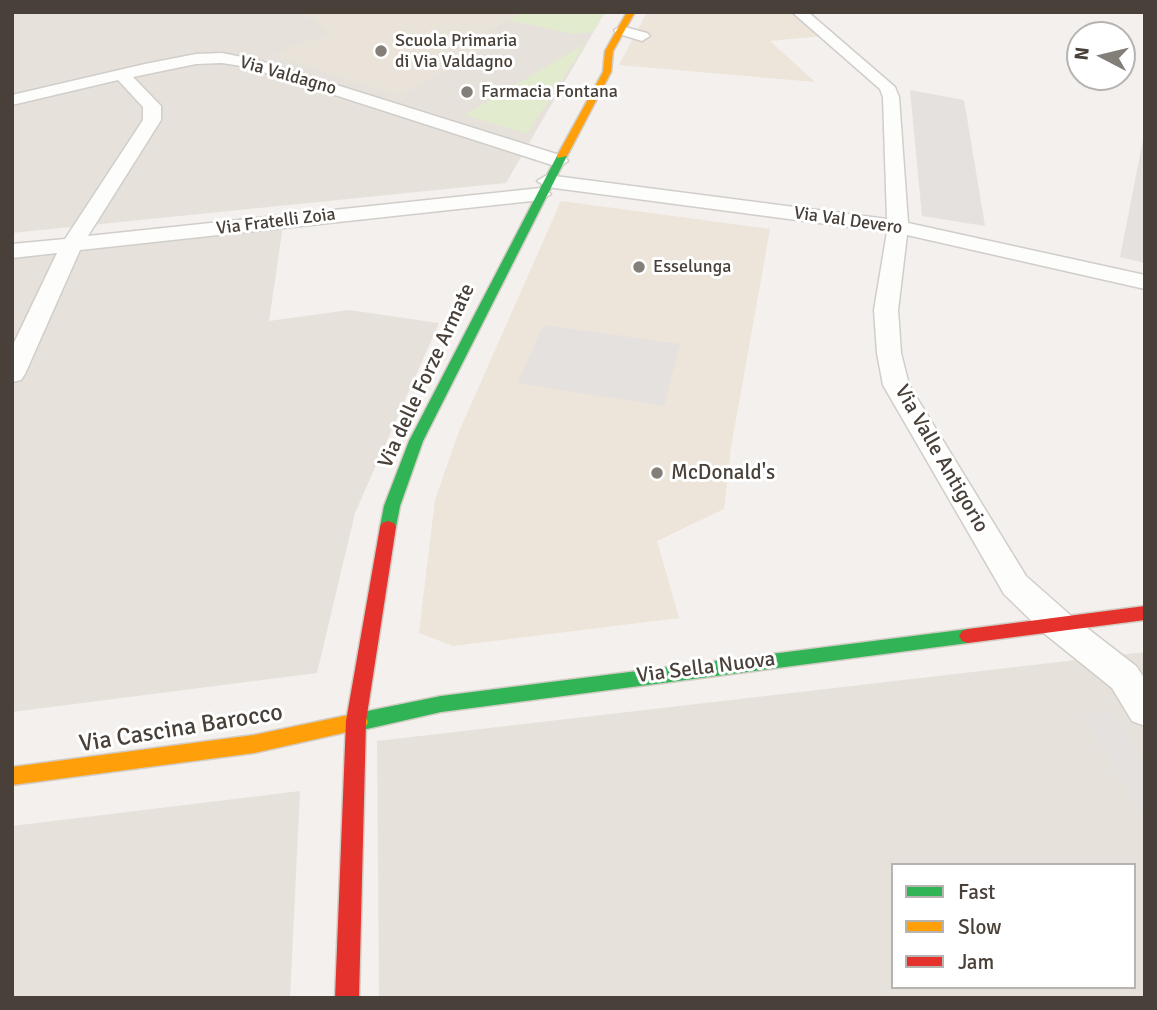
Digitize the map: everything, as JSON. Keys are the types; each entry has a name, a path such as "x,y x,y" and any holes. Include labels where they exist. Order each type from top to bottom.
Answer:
{"street":[{"name":"Via delle Forze Armate","path":"347,998 356,722 377,579 396,495 416,441 544,187 607,72 609,51 631,12"},
{"name":"Via Valle Antigorio","path":"799,12 887,88 891,97 898,227 886,310 889,353 896,386 1015,585 1057,624"},
{"path":"621,30 645,30"},
{"path":"607,72 645,30"},
{"name":"Via Valdagno","path":"12,100 196,59 222,58 251,62 559,161"},
{"path":"12,374 71,246 152,120 152,106 122,75"},
{"name":"Via Val Devero","path":"544,187 898,227 1145,282"},
{"name":"Via Fratelli Zoia","path":"12,251 544,187"},
{"name":"Via Sella Nuova","path":"356,722 441,704 559,687 1145,613"},
{"path":"1057,624 1124,677 1145,710"},
{"name":"Via Cascina Barocco","path":"12,776 254,744 356,722"}],"shaded area":[{"path":"12,12 605,12 506,183 12,233"},
{"name":"Scuola Primaria di Via Valdagno","path":"304,12 522,12 470,42 487,47 400,96 274,55 299,43 331,36 312,19 303,16"},
{"path":"647,12 793,12 821,36 770,41 815,82 619,65"},
{"path":"910,90 964,100 985,226 922,216"},
{"path":"1145,135 1145,263 1120,257"},
{"path":"561,201 770,229 731,447 724,509 657,541 679,618 453,646 419,633 435,500 458,434"},
{"path":"283,226 269,321 349,310 439,323 355,513 317,673 12,712 12,256"},
{"path":"544,325 680,344 664,406 517,383"},
{"path":"1145,652 1145,998 379,998 377,741"},
{"path":"1112,711 1145,764 1145,819 1083,715"},
{"path":"300,791 290,998 12,998 12,826"}],"green space":[{"path":"522,12 605,12 593,32 573,34 509,20"},
{"path":"585,44 527,134 465,115 493,98"}],"traffic: fast":[{"path":"388,527 392,506 416,441 562,156"},
{"path":"358,722 441,704 968,636"}],"traffic: slow":[{"path":"562,156 607,72 609,51 631,12"},
{"path":"12,776 254,744 358,722"}],"traffic: jam":[{"path":"347,998 356,721 388,527"},
{"path":"968,636 1145,613"}],"place":[{"name":"Scuola Primaria di Via Valdagno","path":"381,51"},
{"name":"Farmacia Fontana","path":"467,92"},
{"name":"Esselunga","path":"639,267"},
{"name":"McDonald's","path":"657,473"}]}
